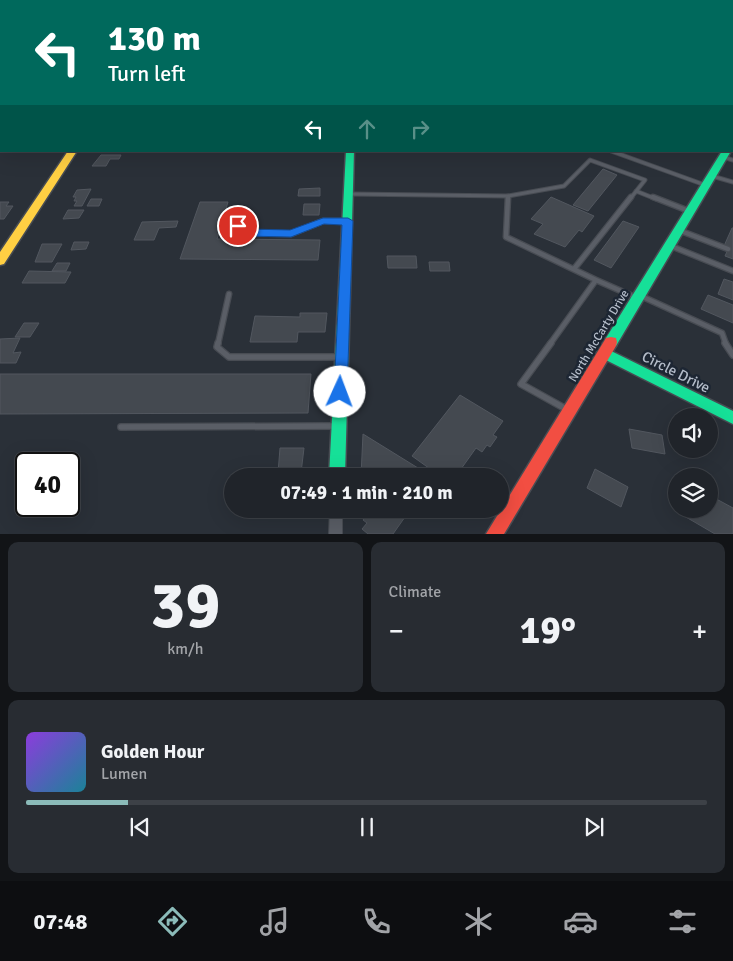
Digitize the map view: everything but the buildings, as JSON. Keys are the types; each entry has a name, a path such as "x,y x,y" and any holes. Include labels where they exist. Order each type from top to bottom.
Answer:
{"street":[{"path":"0,261 72,152"},
{"path":"337,468 350,152"},
{"name":"North McCarty Drive","path":"494,534 709,180 728,156"},
{"name":"Circle Drive","path":"605,353 733,418"},
{"path":"335,534 336,518"}],"lane":[{"path":"613,152 709,180 733,182"},
{"path":"349,194 508,196 564,186 590,160 645,180 574,269"},
{"path":"636,191 690,212"},
{"path":"508,196 506,237 596,280 722,333 726,345 733,356"},
{"path":"238,226 245,233 291,234 323,221 348,221"},
{"path":"679,230 728,249"},
{"path":"670,246 733,271"},
{"path":"570,411 521,384 596,280"},
{"path":"229,294 217,347 229,357 342,357"},
{"path":"120,427 339,426"}],"traffic: fast":[{"path":"337,468 350,152"},
{"path":"611,342 726,152"},
{"path":"605,353 733,418"}],"traffic: slow":[{"path":"0,261 72,152"}],"traffic: jam":[{"path":"494,534 611,342"}],"route":[{"path":"238,226 245,233 291,234 323,221 348,221 340,392"}]}
